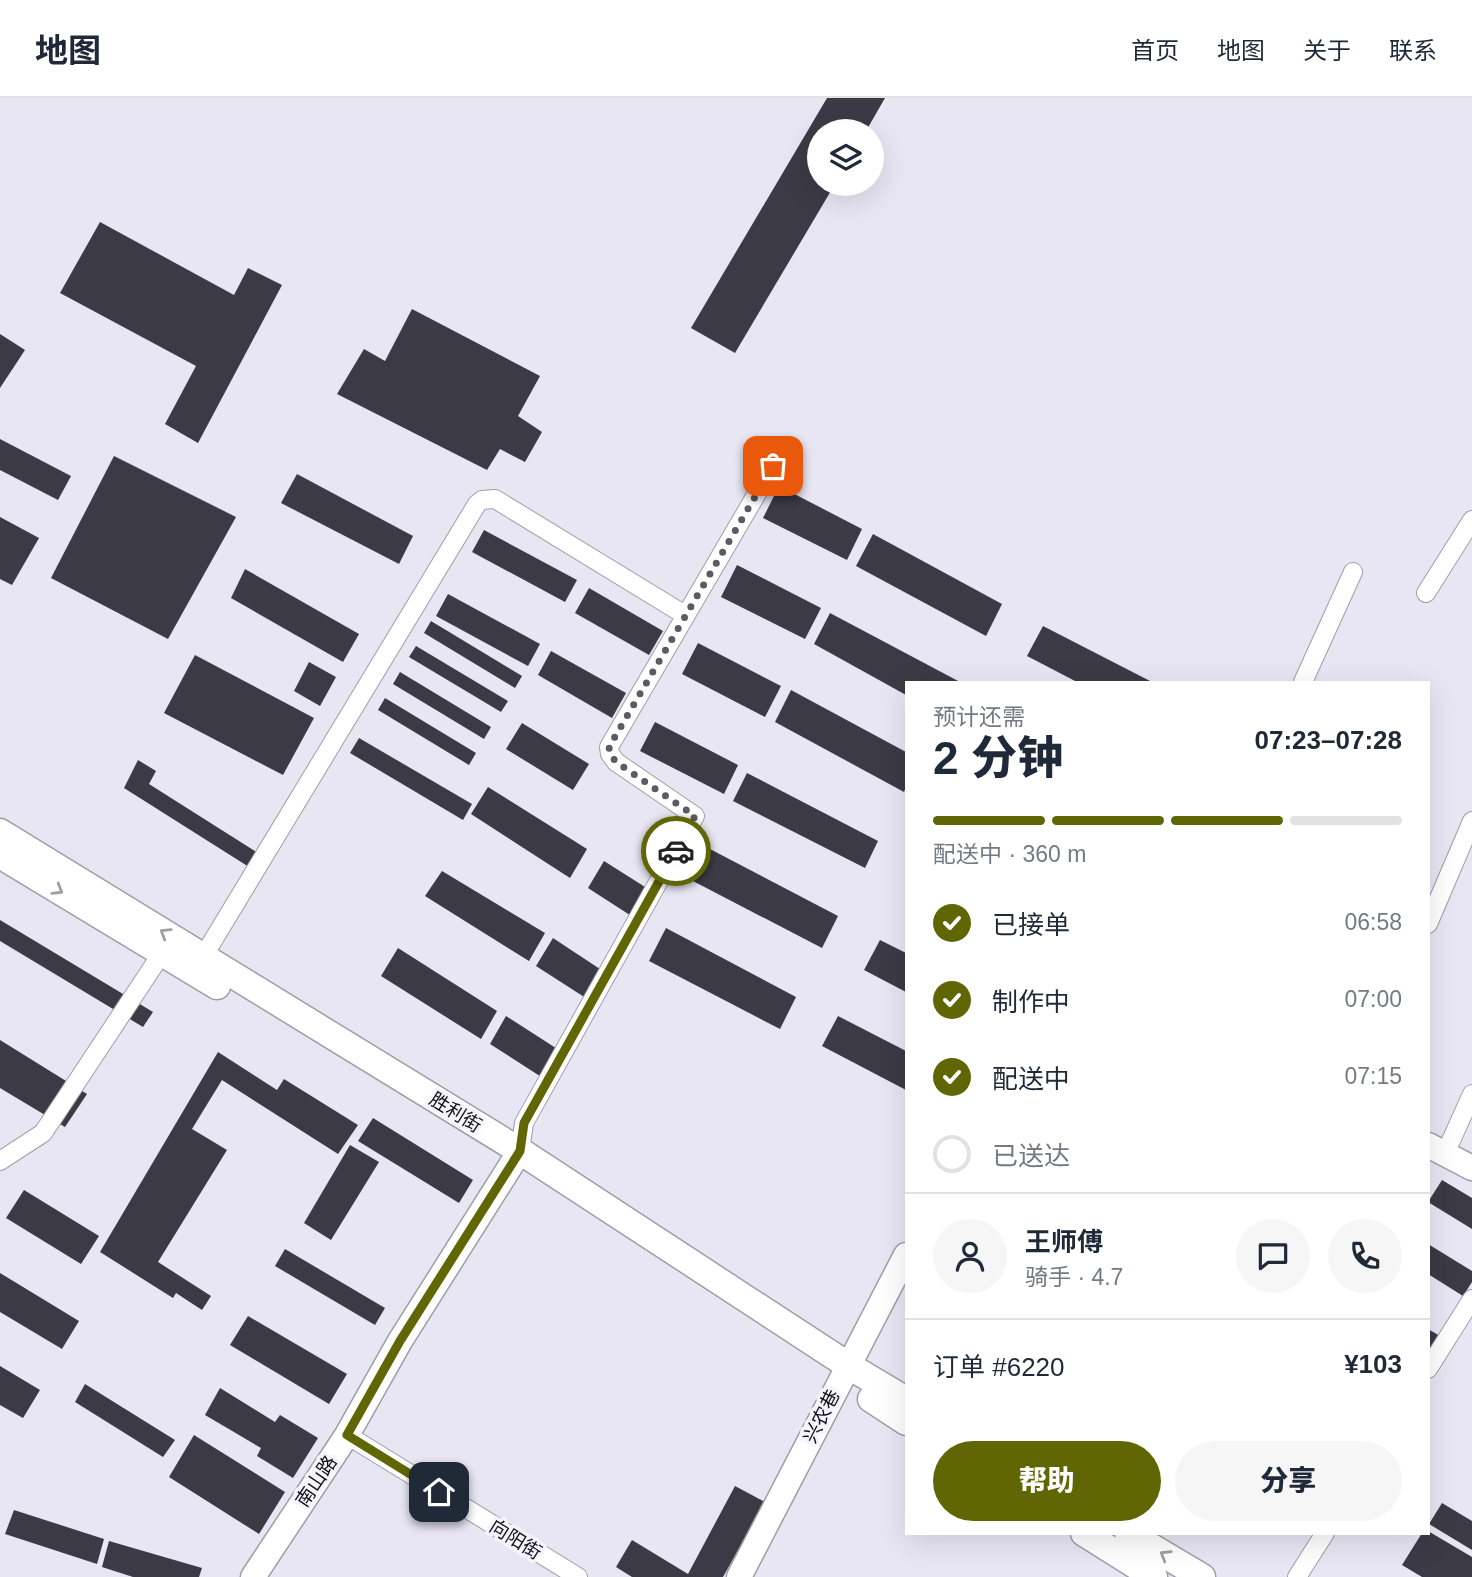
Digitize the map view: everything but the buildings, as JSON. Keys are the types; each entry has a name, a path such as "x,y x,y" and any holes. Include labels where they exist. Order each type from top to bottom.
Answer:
{"main road":[{"name":"胜利街","path":"0,832 203,957 515,1158 844,1373 905,1421"},
{"name":"胜利街","path":"0,855 162,953 515,1158"},
{"name":"胜利街","path":"844,1373 905,1400"},
{"path":"1087,1535 1154,1577"},
{"path":"1131,1535 1202,1577"}],"street":[{"name":"南山路","path":"253,1577 347,1435 400,1341 515,1158 524,1123 695,816 616,762 609,747 773,466"},
{"path":"203,957 467,519 482,500 495,499 685,615"},
{"path":"1426,593 1472,520"},
{"path":"1303,681 1353,572"},
{"path":"1430,919 1472,821"},
{"path":"0,1161 43,1133 162,953"},
{"path":"1472,1094 1436,1149 1472,1168"},
{"name":"兴农巷","path":"739,1577 905,1257"},
{"path":"1430,1366 1472,1299"},
{"name":"向阳街","path":"347,1435 578,1577"},
{"path":"1297,1577 1324,1535"}],"way so far":[{"path":"676,851 695,816 616,762 609,747 773,466"}],"route":[{"path":"439,1492 347,1435 400,1341 520,1151 524,1123 676,851"}]}
